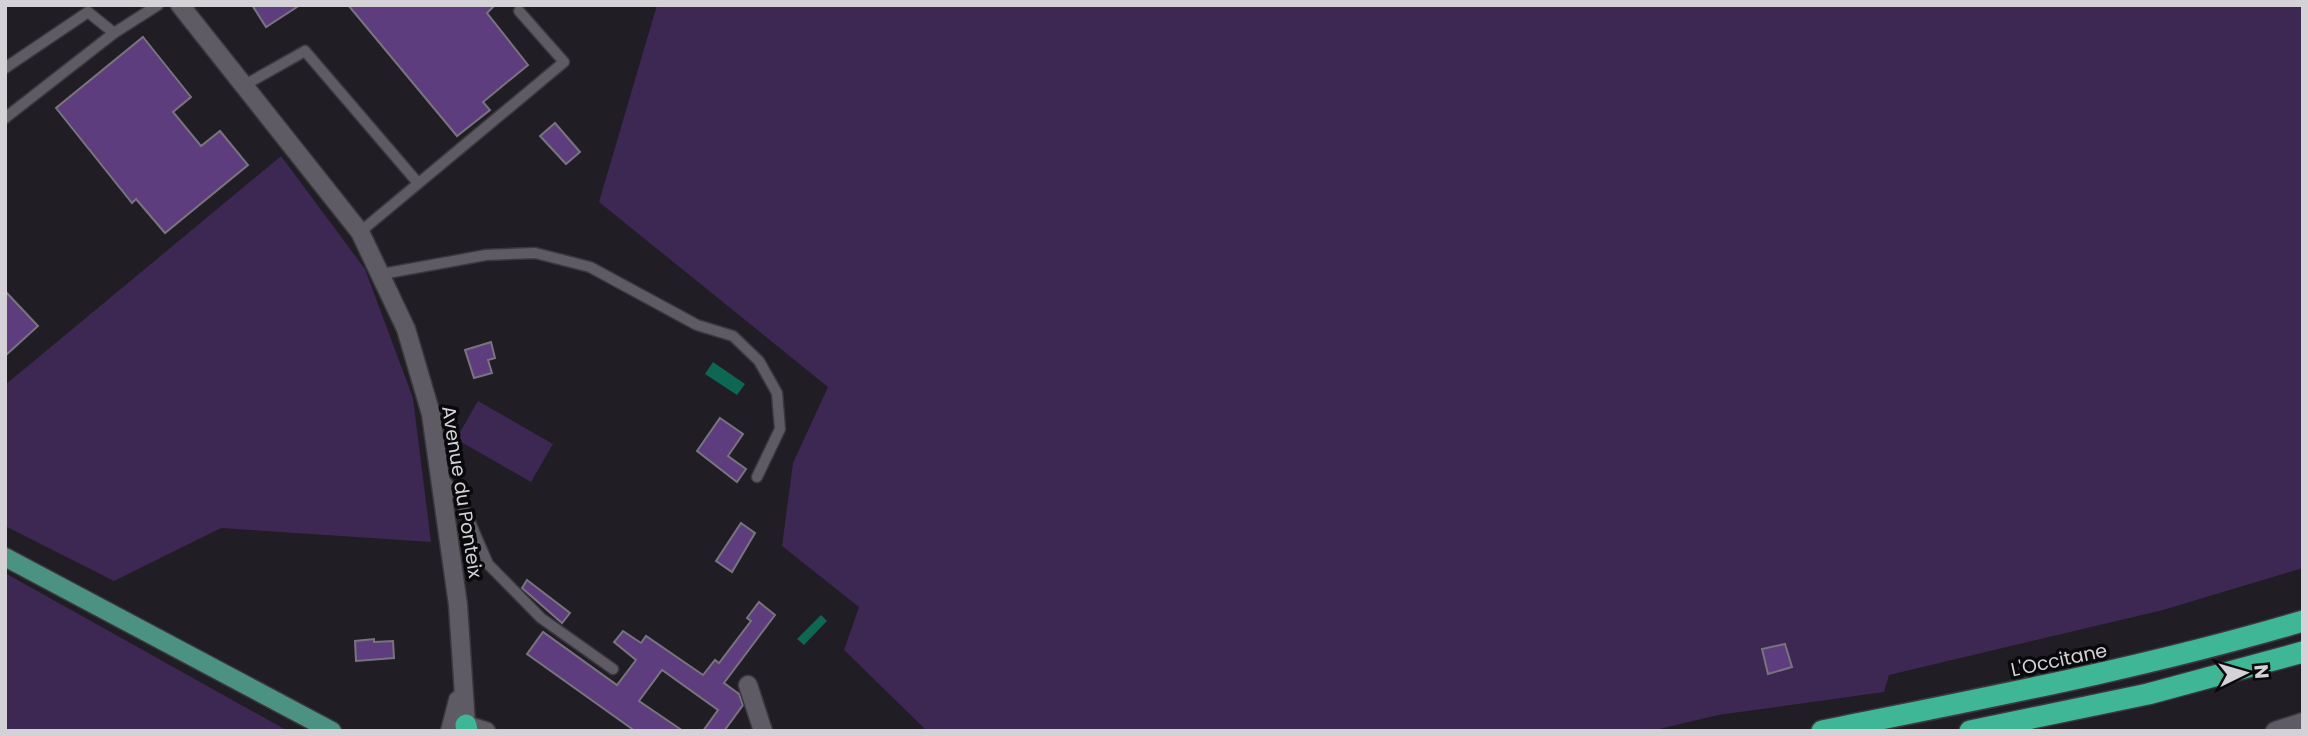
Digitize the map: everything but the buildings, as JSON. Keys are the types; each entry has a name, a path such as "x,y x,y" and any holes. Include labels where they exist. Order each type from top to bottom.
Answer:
{"highway":[{"name":"L'Occitane","path":"1822,731 2060,684 2200,650 2303,621"},
{"path":"1970,731 2148,694 2303,652"}],"main road":[{"path":"5,557 332,731"}],"street":[{"name":"Avenue du Ponteix","path":"186,7 243,86 360,232 382,274 405,329 431,414 458,605 467,729"},
{"path":"748,685 763,731"},
{"path":"2275,731 2303,722"}],"lane":[{"path":"5,117 114,33 158,5"},
{"path":"360,232 564,62 519,10"},
{"path":"5,68 88,12 114,33"},
{"path":"243,86 305,51 418,183"},
{"path":"382,274 486,255 535,253 590,267 697,326 733,336 759,360 777,393 780,429 757,477"},
{"path":"439,473 460,499 488,564 541,618 613,669"}],"shaded area":[{"path":"657,5 2303,5 2303,568 2163,610 1889,675 1884,692 1718,715 1651,731 927,731 844,650 859,607 782,546 793,463 828,387 599,202"},
{"path":"281,156 365,269 413,398 431,542 221,528 114,581 5,526 5,385"},
{"path":"713,362 745,384 737,395 705,374"},
{"path":"478,401 553,444 531,482 456,439"},
{"path":"5,573 288,731 5,731"},
{"path":"821,615 827,621 804,645 797,639"}]}
